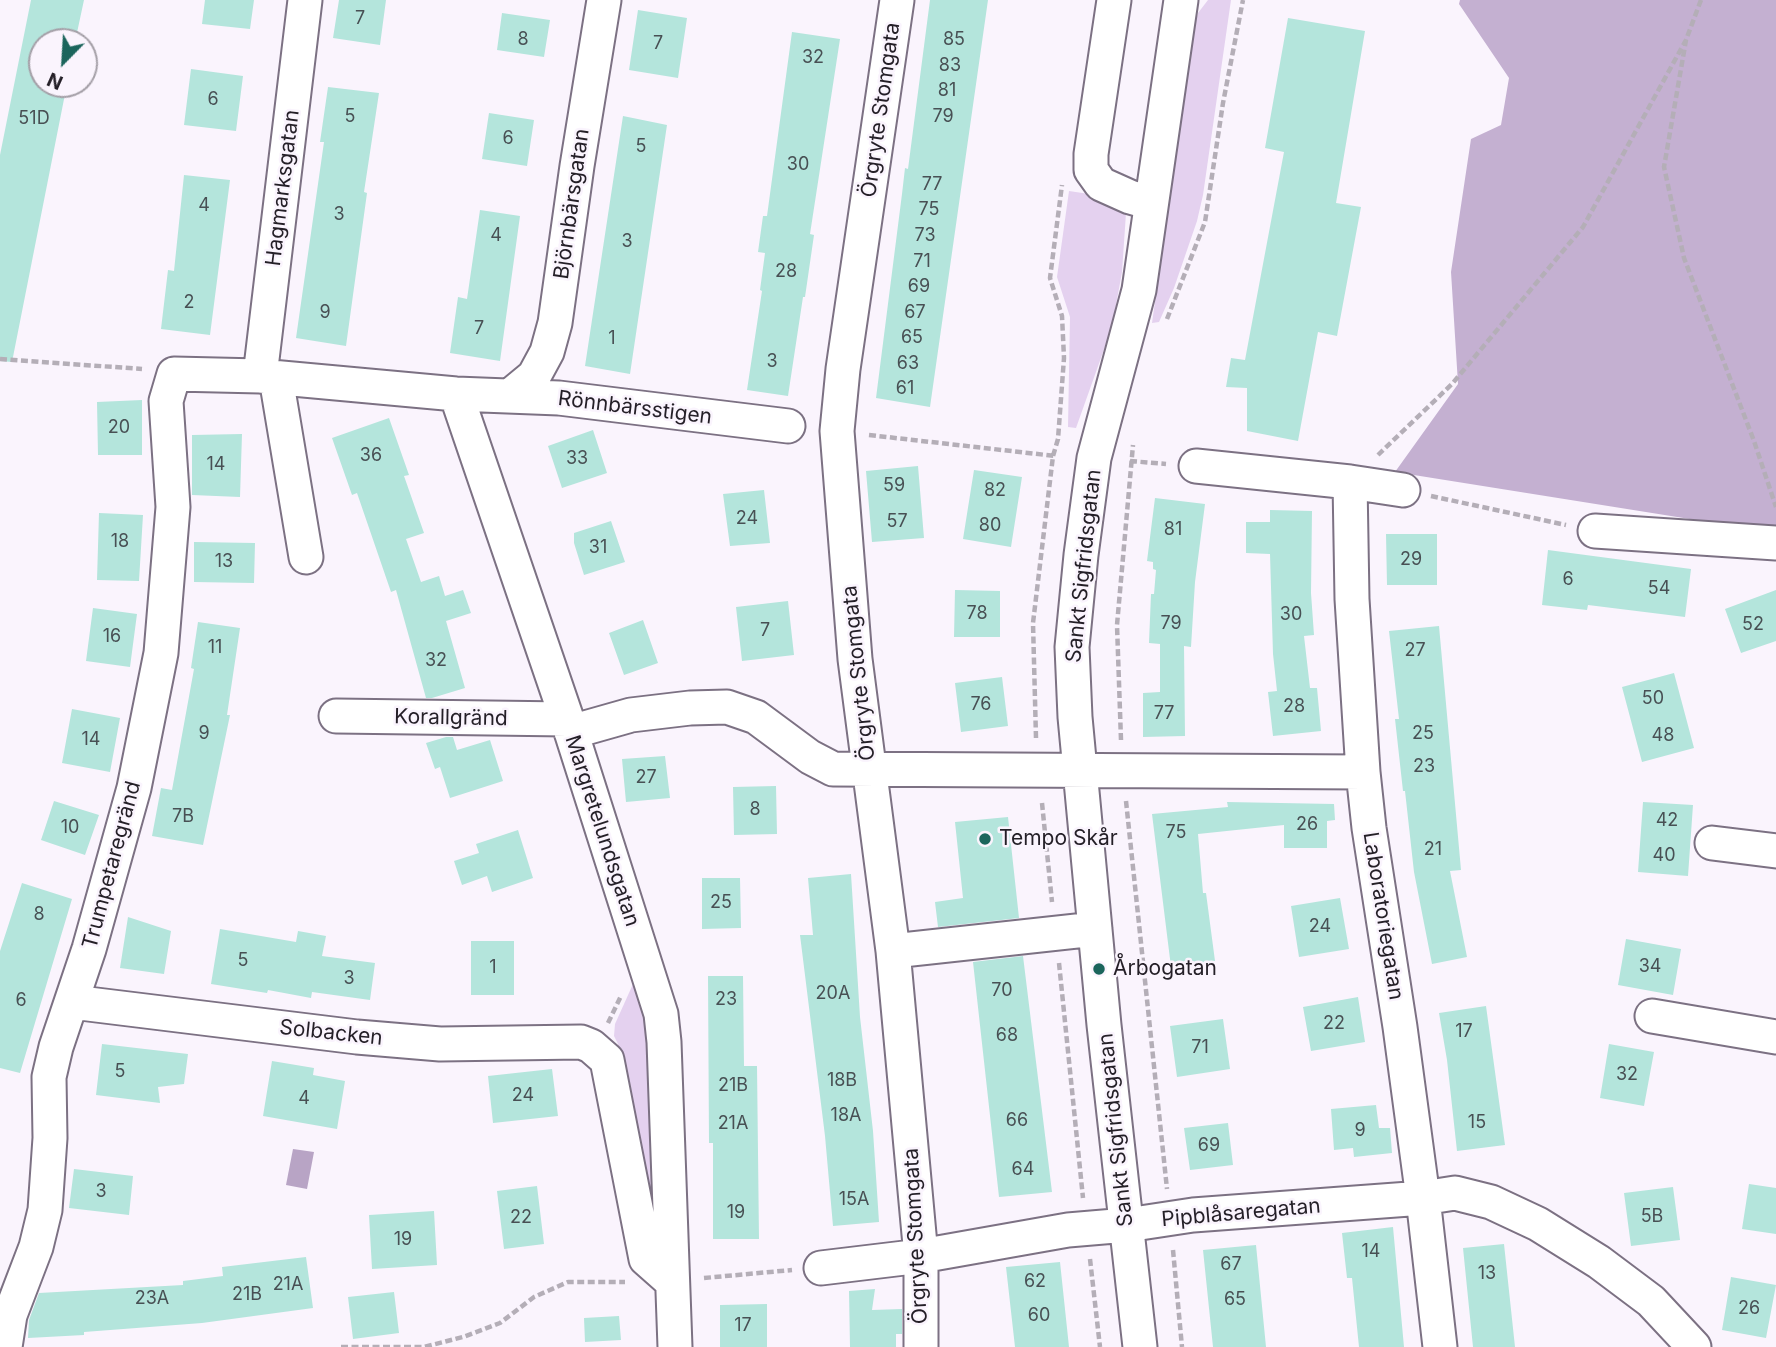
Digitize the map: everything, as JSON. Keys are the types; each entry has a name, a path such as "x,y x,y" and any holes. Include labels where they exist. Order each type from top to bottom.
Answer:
{"street":[{"name":"Hagmarksgatan","path":"305,0 268,377 306,558"},
{"name":"Björnbärsgatan","path":"511,395 534,376 547,352 555,323 604,0"},
{"name":"Örgryte Stomgata","path":"897,0 843,369 837,431 855,659 893,951 921,1256 921,1347"},
{"path":"1114,0 1091,154 1091,170 1101,184 1152,203"},
{"name":"Sankt Sigfridsgatan","path":"1140,1347 1094,929 1075,717 1072,647 1094,458 1139,290 1181,0"},
{"name":"Rönnbärsstigen","path":"160,372 268,377 456,394 559,398 788,426"},
{"name":"Trumpetaregränd","path":"5,1347 10,1315 36,1247 45,1210 50,1138 49,1077 89,949 134,788 162,653 173,507 166,401 160,372"},
{"name":"Margretelundsgatan","path":"456,394 569,726 661,1014 675,1347"},
{"path":"1196,466 1403,490"},
{"name":"Laboratoriegatan","path":"1350,482 1352,599 1363,772 1423,1198 1440,1347"},
{"path":"1595,531 1776,543"},
{"path":"569,726 690,708 727,707 756,717 810,757 834,769 1363,772"},
{"name":"Korallgränd","path":"336,716 569,726"},
{"path":"1712,843 1776,851"},
{"path":"893,951 1094,929"},
{"name":"Solbacken","path":"72,1002 357,1037 440,1044 581,1042 591,1046"},
{"path":"1652,1016 1776,1037"},
{"path":"591,1046 607,1060 646,1259 672,1282"},
{"name":"Pipblåsaregatan","path":"821,1268 921,1256 1068,1230 1127,1225 1171,1217 1423,1198 1455,1193 1491,1202 1538,1224 1599,1262 1651,1301 1694,1347"}],"path":[{"path":"1165,324 1205,222 1223,103 1243,0"},
{"path":"1350,482 1452,384 1583,227 1686,40 1701,0"},
{"path":"1686,40 1664,167 1684,258 1776,507"},
{"path":"1058,439 1062,316 1050,278 1064,172"},
{"path":"0,359 160,372"},
{"path":"837,431 1054,456 1196,466"},
{"path":"1134,439 1117,625 1122,771 1171,1217 1182,1347"},
{"path":"1403,490 1595,531"},
{"path":"591,1046 610,1020 641,951"},
{"path":"741,1273 821,1268"},
{"path":"341,1347 424,1347 463,1336 500,1323 534,1297 568,1282 672,1282"}],"shaded area":[{"path":"1208,0 1231,0 1203,195 1174,288 1159,322 1152,323 1194,26 1198,13"},
{"path":"1460,0 1776,0 1776,535 1765,531 1395,472 1458,384 1451,272 1471,139 1501,125 1509,78 1459,4"},
{"path":"1069,191 1109,197 1126,213 1122,272 1112,327 1076,428 1068,427 1070,317 1057,277"},
{"path":"633,984 636,984 648,1031 661,1263 618,1044 614,1036 615,1024"},
{"path":"293,1149 314,1152 307,1189 286,1185"}],"building":[{"path":"31,0 84,0 78,28 28,28 28,98 64,98 12,362 0,361 0,155"},
{"path":"205,0 254,0 250,29 202,24"},
{"path":"339,0 386,0 380,45 333,38"},
{"path":"930,0 988,0 930,407 876,398 905,168 908,169"},
{"path":"638,10 687,18 678,78 629,70"},
{"path":"502,13 550,20 544,57 497,50"},
{"path":"1288,18 1365,31 1336,203 1361,207 1337,336 1318,332 1298,441 1247,431 1247,388 1226,387 1231,358 1245,360 1284,152 1265,148"},
{"path":"792,32 840,39 810,234 814,235 805,297 788,396 747,390 762,291 765,253 758,252 763,216 767,216"},
{"path":"191,69 243,76 236,131 184,125"},
{"path":"328,87 379,93 346,346 296,338 324,142 320,142"},
{"path":"489,113 534,120 527,166 482,159"},
{"path":"623,116 667,125 630,374 585,366"},
{"path":"184,175 230,180 210,335 161,329 168,270 174,271"},
{"path":"480,210 520,216 500,361 450,353 458,297 467,299"},
{"path":"142,400 142,455 98,455 97,402"},
{"path":"389,418 409,475 404,476 424,533 406,539 421,582 439,576 445,596 463,590 471,613 446,621 465,688 432,698 426,698 396,590 391,592 357,493 352,495 332,438"},
{"path":"593,430 607,473 562,488 548,446"},
{"path":"242,434 240,497 192,495 192,435"},
{"path":"918,466 924,538 872,542 866,471"},
{"path":"974,470 1022,477 1011,547 963,539"},
{"path":"764,490 770,543 730,546 723,494"},
{"path":"1155,498 1205,504 1195,582 1191,647 1184,646 1185,736 1143,737 1143,693 1160,692 1160,644 1149,643 1151,594 1154,594 1156,570 1153,569 1153,562 1147,561"},
{"path":"1270,510 1312,511 1311,593 1314,635 1304,636 1310,688 1317,688 1321,731 1273,736 1268,692 1277,691 1273,654 1270,554 1246,553 1246,522 1270,522"},
{"path":"99,513 143,515 139,581 97,580"},
{"path":"611,521 625,562 584,575 574,543 574,533"},
{"path":"1386,534 1437,534 1437,585 1387,585"},
{"path":"194,542 255,543 254,583 194,582"},
{"path":"1548,550 1691,569 1685,617 1588,605 1587,610 1542,605"},
{"path":"955,590 1000,591 1000,637 954,637"},
{"path":"1776,590 1776,641 1741,653 1725,609"},
{"path":"788,601 794,655 742,661 736,607"},
{"path":"93,608 137,614 130,667 86,661"},
{"path":"643,620 658,663 624,675 609,633"},
{"path":"198,622 240,628 227,715 230,715 203,845 152,836 161,788 172,790 194,669 191,668"},
{"path":"1439,626 1461,870 1450,871 1467,957 1432,964 1414,872 1403,791 1395,719 1399,719 1389,631"},
{"path":"1674,673 1694,748 1642,762 1622,687"},
{"path":"1002,677 1008,726 961,732 955,683"},
{"path":"72,709 120,718 110,772 62,763"},
{"path":"453,737 457,750 490,740 503,781 450,798 440,767 435,769 426,743"},
{"path":"665,756 670,798 626,802 622,759"},
{"path":"776,786 777,834 734,835 733,787"},
{"path":"54,801 99,815 85,855 41,840"},
{"path":"1227,802 1334,804 1335,820 1327,821 1327,848 1284,848 1284,825 1198,834 1203,893 1206,893 1215,961 1171,967 1152,814 1228,807"},
{"path":"1643,802 1693,805 1688,876 1638,872"},
{"path":"1008,817 1019,918 938,927 935,902 963,898 955,822"},
{"path":"518,830 533,878 492,892 487,876 462,885 454,861 479,853 476,844"},
{"path":"851,874 860,1017 873,1131 879,1222 833,1226 825,1136 800,935 813,935 808,878"},
{"path":"702,878 740,878 741,928 702,929"},
{"path":"22,883 72,899 20,1073 0,1068 0,951"},
{"path":"1340,898 1349,949 1299,957 1291,906"},
{"path":"128,917 171,931 164,974 120,968"},
{"path":"220,929 296,942 298,931 326,936 322,956 375,963 370,1000 312,992 311,998 211,984"},
{"path":"1626,939 1681,949 1673,995 1618,985"},
{"path":"471,941 514,941 514,995 471,995"},
{"path":"1023,956 1052,1192 999,1197 973,962"},
{"path":"708,976 743,976 744,1066 757,1066 759,1239 713,1239 713,1143 709,1143"},
{"path":"1358,997 1365,1042 1311,1051 1303,1007"},
{"path":"1486,1006 1505,1145 1457,1151 1439,1013"},
{"path":"1223,1019 1230,1069 1177,1077 1170,1026"},
{"path":"102,1044 188,1054 184,1084 158,1087 160,1103 96,1095"},
{"path":"1609,1044 1654,1052 1644,1106 1600,1098"},
{"path":"272,1061 314,1068 313,1075 345,1081 337,1129 263,1116"},
{"path":"552,1069 558,1116 493,1123 488,1076"},
{"path":"1376,1105 1379,1128 1390,1128 1392,1153 1354,1157 1353,1148 1334,1150 1331,1109"},
{"path":"1228,1123 1233,1165 1190,1170 1184,1128"},
{"path":"74,1169 133,1176 129,1215 69,1208"},
{"path":"1749,1184 1776,1188 1776,1234 1742,1229"},
{"path":"537,1186 544,1244 504,1249 497,1191"},
{"path":"1673,1187 1680,1240 1631,1246 1624,1193"},
{"path":"434,1211 437,1265 372,1269 369,1215"},
{"path":"1393,1227 1404,1347 1359,1347 1352,1278 1347,1278 1342,1233"},
{"path":"1504,1244 1515,1347 1473,1347 1463,1248"},
{"path":"1256,1245 1266,1347 1213,1347 1203,1250"},
{"path":"306,1257 313,1308 202,1323 28,1338 29,1320 39,1293 183,1285 183,1281 223,1276 222,1267"},
{"path":"1060,1262 1069,1347 1015,1347 1006,1267"},
{"path":"1731,1277 1776,1285 1766,1338 1722,1330"},
{"path":"875,1289 872,1310 902,1309 902,1334 896,1334 896,1347 850,1347 849,1291"},
{"path":"394,1292 399,1333 353,1339 348,1297"},
{"path":"767,1304 767,1347 720,1347 720,1305"},
{"path":"619,1316 621,1340 585,1342 584,1318"}],"place":[{"name":"Tempo Skår","path":"985,839"},
{"name":"Årbogatan","path":"1099,969"}]}
